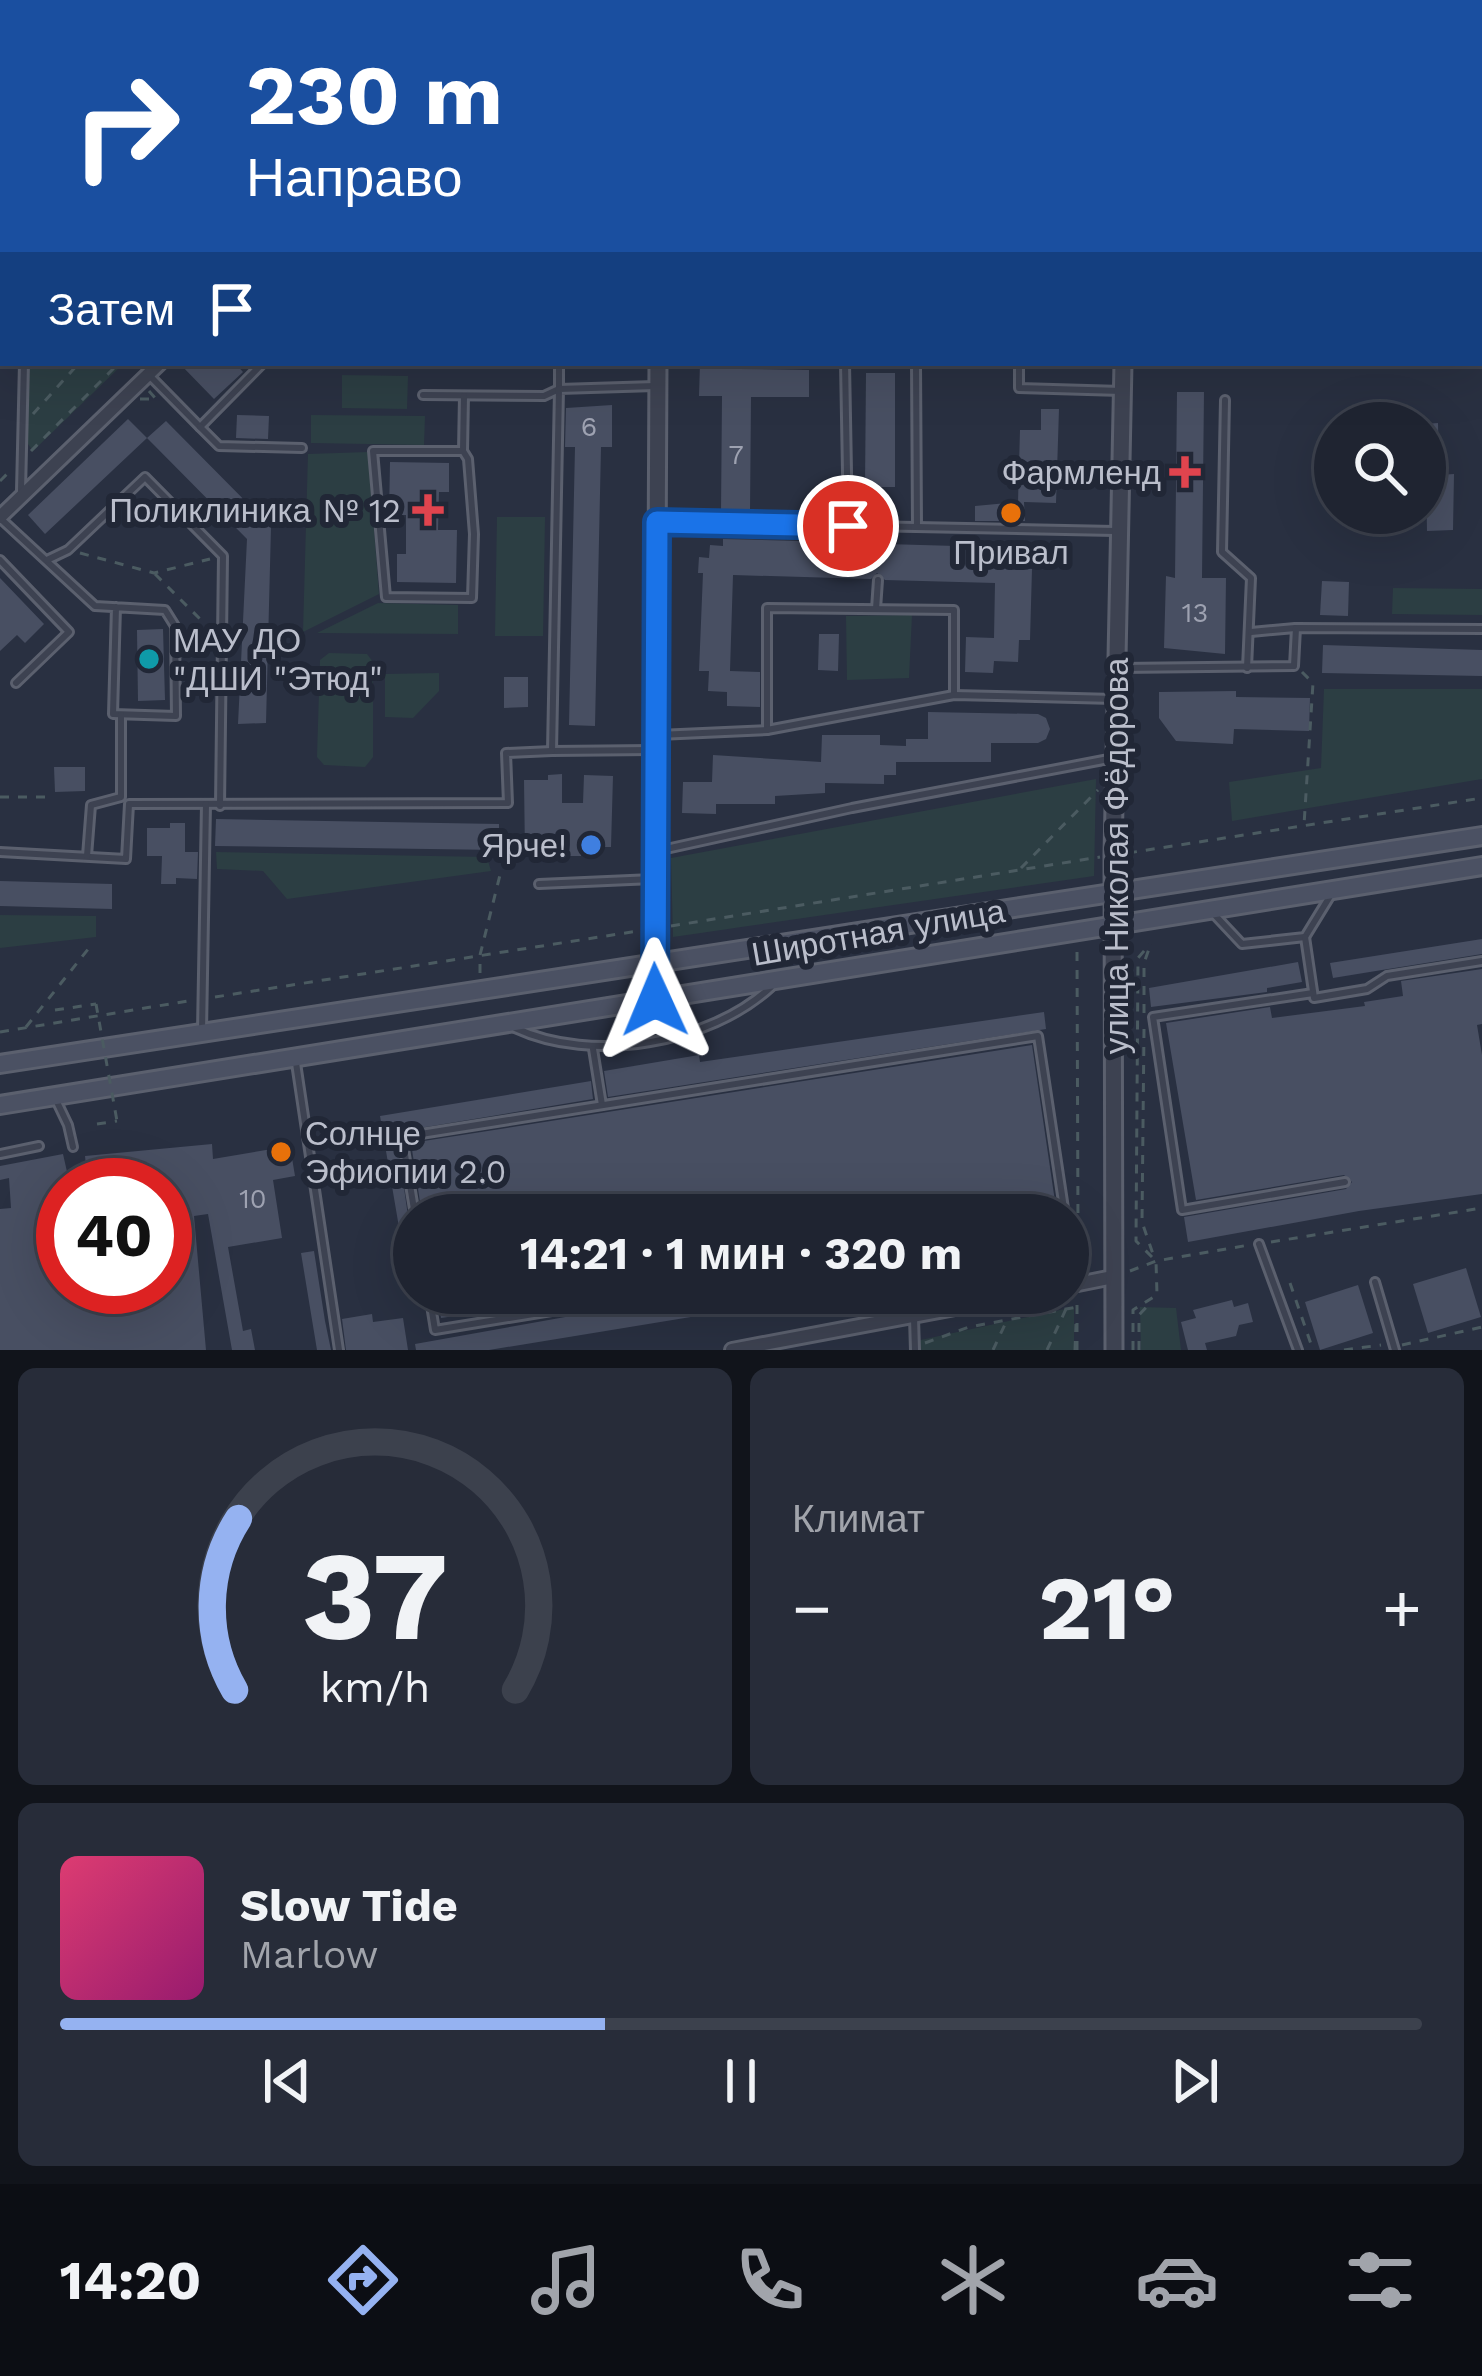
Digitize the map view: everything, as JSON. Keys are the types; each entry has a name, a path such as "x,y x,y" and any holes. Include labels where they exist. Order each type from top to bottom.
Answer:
{"main road":[{"name":"Широтная улица","path":"0,1064 1482,836"},
{"name":"Широтная улица","path":"0,1105 1482,866"}],"street":[{"path":"0,518 157,366"},
{"path":"655,1000 658,366"},
{"name":"улица Николая Фёдорова","path":"1114,1350 1113,855 1123,366"},
{"path":"1089,1282 1113,1277"},
{"path":"732,1350 796,1344 929,1314"}],"lane":[{"path":"21,496 24,366"},
{"path":"200,428 260,366"},
{"path":"552,751 559,366"},
{"path":"845,366 848,526"},
{"path":"916,366 917,528"},
{"path":"1019,366 1019,388 1122,391"},
{"path":"148,374 219,446 302,448"},
{"path":"424,395 544,396 559,389 658,386"},
{"path":"463,451 373,451 386,597 472,598 474,534 468,459 463,451 464,396"},
{"path":"1225,400 1222,552 1251,578 1246,668"},
{"path":"47,560 68,550 145,477 224,556 220,806"},
{"path":"0,518 95,606 116,607 165,610 175,626 176,716 113,714 116,607"},
{"path":"657,522 1120,531"},
{"path":"878,527 878,544"},
{"path":"0,560 69,632 16,683"},
{"path":"0,577 8,568"},
{"path":"876,609 878,580"},
{"path":"767,730 767,608 955,610 954,695"},
{"path":"1117,668 1294,665 1296,628"},
{"path":"1251,632 1482,629"},
{"path":"0,852 127,859 129,805 508,803 506,753 767,730 954,695 1117,699"},
{"path":"87,856 91,805 121,797 121,715"},
{"path":"653,852 1115,758"},
{"path":"202,1035 206,804"},
{"path":"539,884 653,879"},
{"path":"1334,890 1305,937 1314,998 1367,989 1387,976 1482,961"},
{"path":"1209,908 1242,944 1305,937"},
{"path":"506,1024 535,1038 593,1048 704,1031 748,1007 780,979"},
{"path":"1313,993 1153,1017 1182,1210 1345,1182"},
{"path":"411,1194 401,1137 1038,1036 1062,1194"},
{"path":"593,1048 602,1105"},
{"path":"295,1059 339,1350"},
{"path":"54,1097 73,1147"},
{"path":"0,1154 39,1146"},
{"path":"1259,1244 1298,1350"},
{"path":"1376,1282 1395,1348"},
{"path":"432,1314 435,1330 533,1314"},
{"path":"914,1317 915,1348"}],"path":[{"path":"23,424 77,366"},
{"path":"21,460 116,366"},
{"path":"68,550 154,573 224,556"},
{"path":"154,573 222,640"},
{"path":"1294,665 1313,683 1304,827"},
{"path":"1019,869 1099,789"},
{"path":"0,797 49,796"},
{"path":"0,1032 1482,798"},
{"path":"480,955 500,875"},
{"path":"25,1028 93,943"},
{"path":"1136,1350 1133,1310 1157,1295 1156,1261 1142,1222 1144,963 1150,944 1138,958 1136,1240 1156,1261"},
{"path":"1077,952 1078,1194"},
{"path":"55,1010 96,1004 117,1121 97,1124"},
{"path":"1113,1277 1156,1261 1482,1208"},
{"path":"1290,1283 1313,1350"},
{"path":"915,1348 969,1327 1041,1314"},
{"path":"1047,1350 1064,1314"},
{"path":"1076,1350 1077,1314"},
{"path":"1036,1315 1036,1325"},
{"path":"993,1350 1007,1320"},
{"path":"1345,1350 1370,1344 1395,1348 1482,1327"}],"shaded area":[{"path":"28,366 121,366 33,451 28,444"},
{"path":"342,375 408,376 407,409 342,408"},
{"path":"311,415 425,416 424,445 311,443"},
{"path":"368,452 379,594 303,632 308,454"},
{"path":"497,517 545,517 543,636 495,636"},
{"path":"1393,588 1482,589 1482,615 1392,614"},
{"path":"378,603 458,605 458,634 317,633"},
{"path":"912,615 909,678 847,680 846,616"},
{"path":"329,653 367,654 373,662 373,757 365,767 324,765 317,757 320,660"},
{"path":"439,673 439,691 413,718 385,717 385,674"},
{"path":"1324,689 1482,689 1482,779 1232,821 1229,782 1321,768"},
{"path":"1096,779 1094,876 673,937 671,858"},
{"path":"216,852 487,857 491,871 287,899 263,871 217,869"},
{"path":"0,915 96,916 96,937 0,948"},
{"path":"1140,1307 1176,1308 1181,1350 1141,1350"},
{"path":"1041,1314 1074,1314 1074,1350 916,1350 916,1341"}],"building":[{"path":"182,366 238,366 243,372 214,399"},
{"path":"700,366 809,370 809,397 751,397 750,513 721,513 722,396 699,396"},
{"path":"866,373 895,373 895,487 865,487"},
{"path":"1177,392 1204,392 1202,578 1226,578 1225,654 1164,648 1166,576 1175,578"},
{"path":"612,405 612,447 601,447 595,726 569,725 575,447 565,447 566,408"},
{"path":"1041,409 1059,409 1056,503 1024,502 1025,521 975,521 975,506 1018,502 1020,430 1041,430"},
{"path":"237,415 269,416 268,439 236,438"},
{"path":"128,419 147,438 45,534 28,515"},
{"path":"166,421 271,527 266,723 238,724 247,539 147,438"},
{"path":"390,462 449,463 449,492 439,492 438,530 457,530 456,583 397,582 397,554 406,554 406,515 389,515"},
{"path":"1454,474 1453,530 1446,530 1446,475"},
{"path":"723,539 871,543 877,551 886,544 1024,548 1023,569 1032,569 1030,640 1019,640 1018,662 994,661 993,673 965,672 966,637 994,638 995,583 885,580 877,573 871,579 733,575 730,671 760,672 760,707 727,706 727,692 708,691 709,671 699,671 703,573 698,573 699,557 709,558 710,545 723,546"},
{"path":"0,578 44,624 25,643 17,635 0,651"},
{"path":"1322,581 1349,582 1348,616 1320,615"},
{"path":"163,629 165,700 138,701 137,630"},
{"path":"819,634 839,634 838,671 818,670"},
{"path":"1323,645 1482,650 1482,676 1322,673"},
{"path":"504,677 528,677 528,707 504,708"},
{"path":"1236,691 1236,697 1310,698 1309,731 1234,729 1233,744 1176,741 1159,718 1159,692"},
{"path":"928,712 1038,714 1046,718 1050,729 1038,743 991,743 991,762 896,762 896,775 884,775 884,784 825,783 825,793 775,796 775,804 716,804 716,814 682,813 683,782 712,782 713,755 821,762 822,735 880,735 880,745 906,746 906,739 928,739"},
{"path":"54,767 85,767 85,791 55,792"},
{"path":"562,774 562,803 583,803 584,775 613,776 611,847 581,847 581,856 525,856 524,780 548,780 548,775"},
{"path":"216,819 499,824 499,850 215,846"},
{"path":"170,823 185,823 185,852 198,852 197,879 176,878 176,884 161,884 162,856 147,856 147,828 170,828"},
{"path":"0,881 112,884 112,909 0,906"},
{"path":"1482,939 1482,954 1333,978 1330,963"},
{"path":"1298,962 1302,982 1267,988 1267,992 1151,1007 1149,988"},
{"path":"1482,969 1482,1024 1477,1025 1482,1055 1482,1194 1188,1242 1184,1217 1346,1189 1352,1182 1344,1175 1196,1200 1166,1023 1270,1007 1272,1018 1365,1006 1364,1002 1403,996 1401,981"},
{"path":"1044,1012 1046,1029 608,1097 604,1071 699,1055 700,1062"},
{"path":"1032,1045 1054,1194 419,1194 411,1143"},
{"path":"591,1081 593,1099 396,1132 405,1194 393,1194 380,1116"},
{"path":"212,1144 213,1159 290,1146 295,1176 273,1180 282,1238 228,1247 243,1331 251,1329 255,1350 232,1350 208,1214 194,1216 206,1350 0,1350 0,1209 11,1208 9,1178 0,1180 0,1166 36,1159 36,1314 192,1314 192,1158 85,1156"},
{"path":"314,1251 331,1350 317,1350 301,1253"},
{"path":"1466,1268 1481,1317 1428,1333 1413,1284"},
{"path":"1358,1285 1373,1333 1320,1350 1305,1302"},
{"path":"1232,1300 1234,1307 1248,1303 1253,1322 1239,1325 1236,1336 1205,1343 1207,1350 1188,1350 1181,1322 1196,1318 1193,1310"},
{"path":"372,1314 373,1322 403,1318 408,1350 346,1350 342,1319"},
{"path":"582,1314 709,1314 489,1350 416,1350 415,1344"}],"place":[{"name":"Фармленд","path":"1185,472"},
{"name":"Поликлиника № 12","path":"428,510"},
{"name":"Привал","path":"1011,513"},
{"name":"МАУ ДО \"ДШИ \"Этюд\"","path":"149,659"},
{"name":"Ярче!","path":"591,845"},
{"name":"Солнце Эфиопии 2.0","path":"281,1152"}],"route":[{"path":"655,1000 657,522 848,526"}]}
